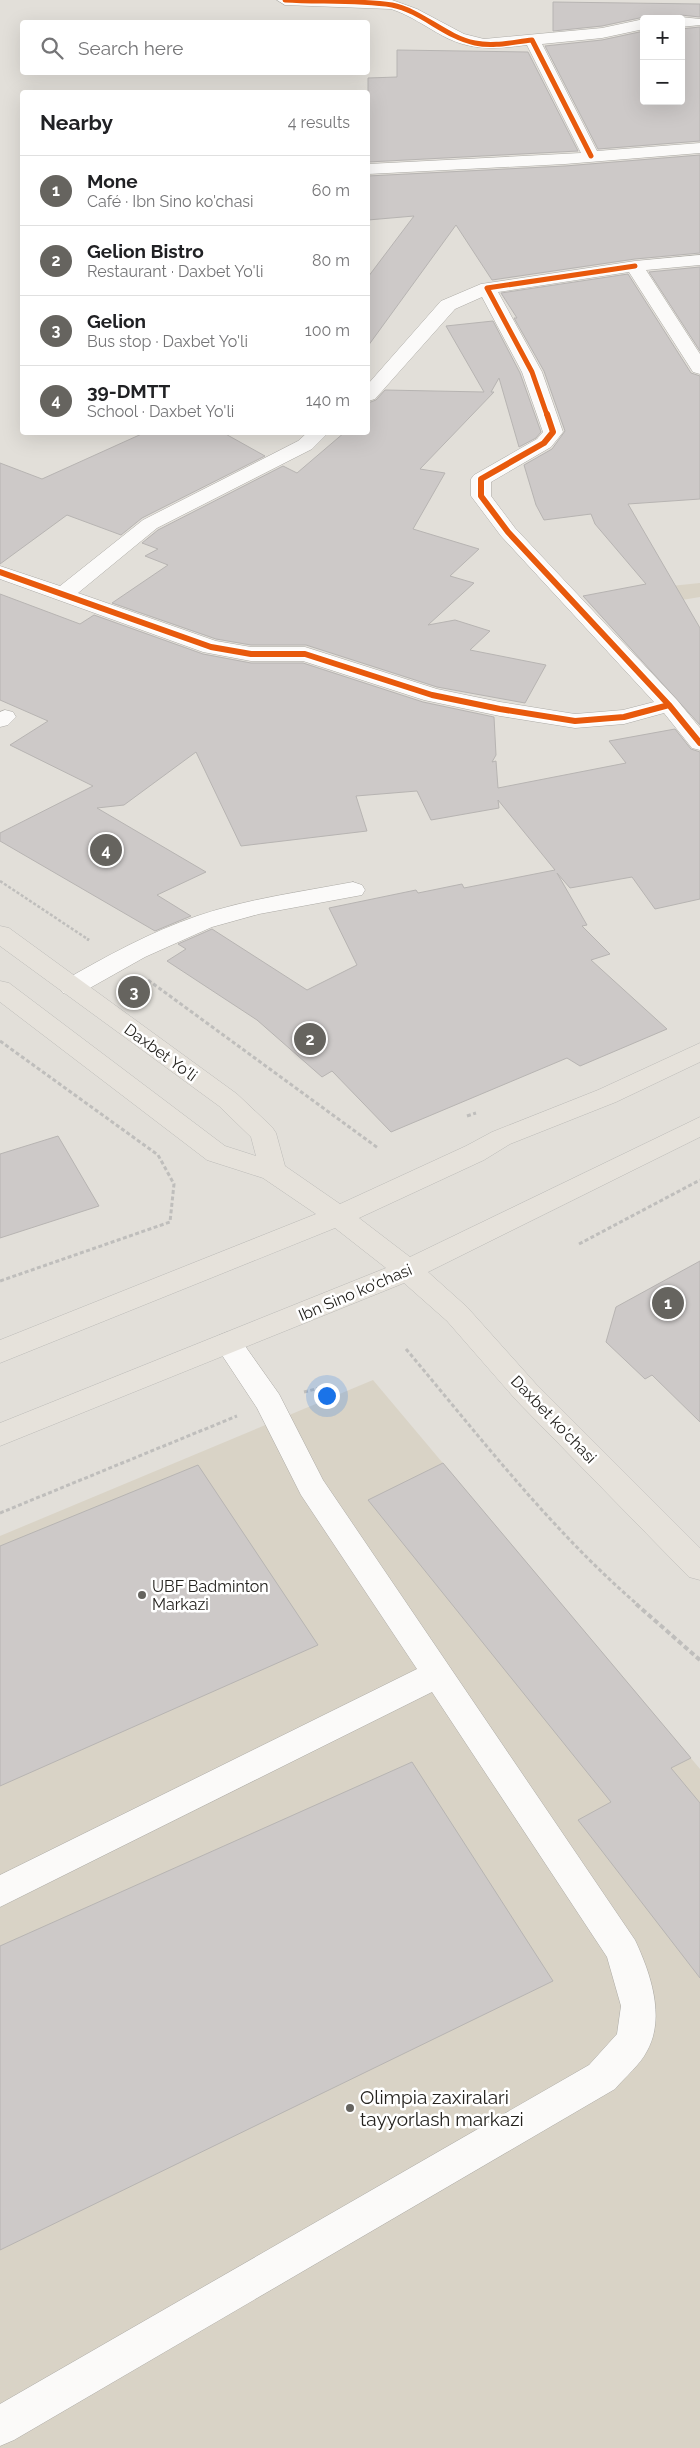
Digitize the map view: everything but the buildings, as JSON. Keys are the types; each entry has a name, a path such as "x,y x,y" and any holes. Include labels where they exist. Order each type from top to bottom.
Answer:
{"main road":[{"name":"Daxbet Yo'li","path":"0,934 228,1100 263,1133 273,1171"},
{"path":"0,989 216,1153 273,1171 338,1216 408,1270"},
{"path":"0,1352 338,1216 475,1153 501,1138 607,1096 700,1052"},
{"name":"Ibn Sino ko'chasi","path":"0,1435 272,1327 408,1270 700,1126"},
{"name":"Daxbet ko'chasi","path":"408,1270 457,1314 526,1392 700,1568"}],"street":[{"path":"285,0 374,2 394,5 412,12 469,42 492,44 602,33 640,25"},
{"path":"532,40 591,156"},
{"path":"370,170 700,148"},
{"path":"370,393 448,305 464,296 487,288 635,266 700,260"},
{"path":"635,266 642,281 700,368"},
{"path":"487,288 532,372 553,432 544,443 481,479 481,496 508,532 669,706 700,744"},
{"path":"63,594 150,524 305,445 317,435"},
{"path":"0,572 211,647 251,654 304,654 432,696 575,721 624,717 669,706"},
{"path":"72,987 119,959 204,922 274,904 353,890"},
{"path":"0,2426 602,2077 634,2041 639,2006 623,1951 312,1488 269,1402 228,1343"},
{"path":"0,1892 437,1674"}],"path":[{"path":"0,881 119,959 378,1148"},
{"path":"0,1041 158,1155 174,1184 170,1222 0,1281"},
{"path":"579,1244 700,1180"},
{"path":"406,1349 528,1494 612,1583 700,1660"},
{"path":"0,1513 269,1402 322,1387"}],"shaded area":[{"path":"700,583 700,597 676,601 671,586"},
{"name":"Olimpia zaxiralari tayyorlash markazi","path":"373,1380 700,1769 700,2448 0,2448 0,1536"}],"cycle path":[{"path":"285,0 392,5 411,12 468,41 500,44 532,40 591,156"},
{"path":"635,266 487,288 532,372 553,432 544,443 481,479 481,496 508,532 669,705 700,743"},
{"path":"0,572 211,647 251,654 305,654 432,695 500,709 575,721 624,717 669,705"}],"place":[{"name":"39-DMTT","path":"106,850"},
{"name":"Gelion","path":"134,992"},
{"name":"Gelion Bistro","path":"310,1039"},
{"name":"Mone","path":"668,1303"},
{"name":"UBF Badminton Markazi","path":"142,1595"},
{"name":"Olimpia zaxiralari tayyorlash markazi","path":"350,2108"}]}
